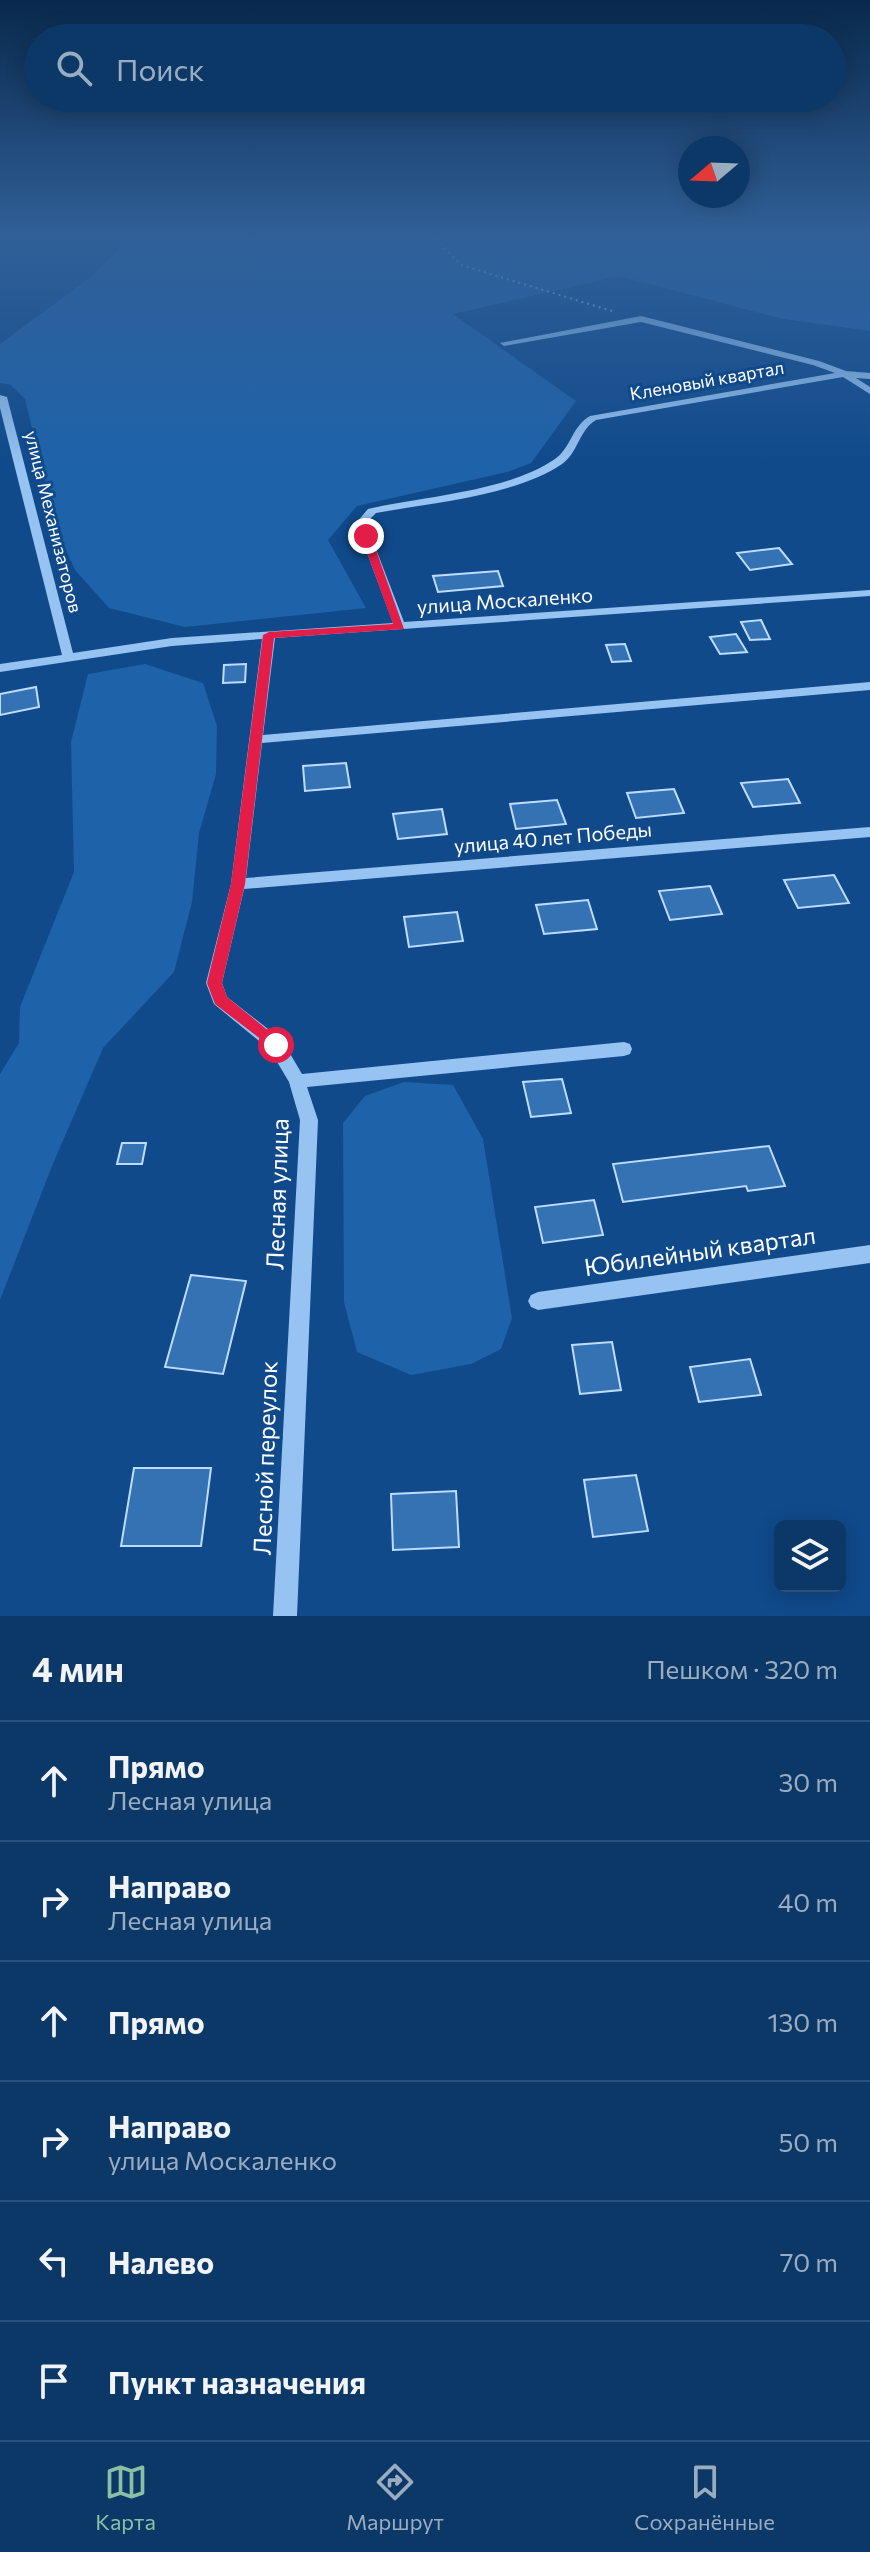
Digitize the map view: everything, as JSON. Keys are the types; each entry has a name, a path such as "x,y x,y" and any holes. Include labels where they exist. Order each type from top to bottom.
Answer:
{"street":[{"path":"504,343 641,319 816,363 845,374 870,391"},
{"path":"845,374 870,376"},
{"name":"Кленовый квартал","path":"400,627 361,523 364,516 372,511 533,474 561,460 582,426 593,418 845,374"},
{"name":"улица Механизаторов","path":"2,397 68,656"},
{"name":"улица Москаленко","path":"0,668 172,642 870,593"},
{"name":"Лесная улица","path":"269,635 238,884 214,983 220,1000 276,1045 297,1081 309,1120 299,1302"},
{"path":"255,740 870,686"},
{"name":"улица 40 лет Победы","path":"238,884 870,832"},
{"path":"297,1081 624,1049"},
{"name":"Юбилейный квартал","path":"538,1301 870,1254"},
{"name":"Лесной переулок","path":"285,1616 299,1302"}],"path":[{"path":"626,314 641,319"}],"shaded area":[{"path":"40,314 454,314 576,401 531,463 507,472 357,506 328,540 366,608 185,627 109,608 75,570 56,527 25,399 11,385 0,383 0,344"},
{"path":"766,314 870,314 870,331"},
{"path":"145,664 203,683 217,726 216,774 199,833 192,902 174,972 103,1048 52,1166 0,1300 0,1074 19,1043 20,1007 74,872 71,742 88,674"},
{"path":"404,1082 453,1085 483,1139 512,1318 501,1349 471,1364 411,1375 357,1352 344,1302 343,1123 365,1096"}],"building":[{"path":"779,548 792,564 750,570 737,553"},
{"path":"498,571 503,586 438,592 433,576"},
{"path":"761,620 770,639 750,640 741,622"},
{"path":"736,634 747,652 720,654 710,637"},
{"path":"625,644 631,661 612,662 606,645"},
{"path":"246,664 245,682 223,683 224,665"},
{"path":"36,687 39,707 0,715 0,694"},
{"path":"346,763 350,787 305,791 303,766"},
{"path":"788,779 800,803 753,807 741,783"},
{"path":"674,789 684,813 636,818 627,793"},
{"path":"557,800 566,824 516,829 510,804"},
{"path":"442,809 447,834 398,839 393,814"},
{"path":"834,875 849,903 798,908 784,880"},
{"path":"710,886 722,914 670,920 659,891"},
{"path":"588,900 597,929 544,934 536,905"},
{"path":"457,912 463,941 409,947 404,917"},
{"path":"562,1079 571,1113 531,1117 523,1082"},
{"path":"122,1143 146,1143 142,1164 117,1164"},
{"path":"769,1146 785,1186 748,1191 746,1186 623,1202 613,1164"},
{"path":"594,1200 603,1235 543,1243 535,1207"},
{"path":"191,1275 246,1281 223,1374 165,1367"},
{"path":"612,1342 621,1390 580,1394 572,1345"},
{"path":"750,1359 761,1395 699,1402 690,1367"},
{"path":"134,1468 211,1468 201,1546 121,1546"},
{"path":"636,1475 648,1531 593,1537 584,1480"},
{"path":"456,1491 459,1547 393,1550 391,1494"}],"route":[{"path":"276,1045 220,1000 214,983 238,884 269,635 400,627 366,536"}]}
